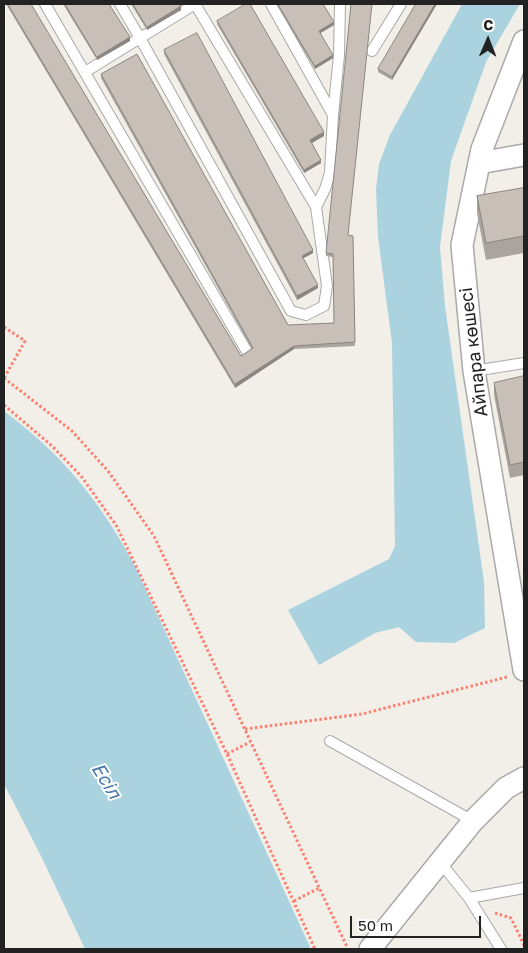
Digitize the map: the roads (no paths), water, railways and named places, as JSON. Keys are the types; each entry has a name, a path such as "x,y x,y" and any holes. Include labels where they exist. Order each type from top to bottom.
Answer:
{"street":[{"name":"Айпара көшесі","path":"519,672 474,371 462,245 482,148 524,41"},
{"path":"479,163 524,155"},
{"path":"370,949 473,821 506,788 524,778"}],"lane":[{"path":"45,4 246,350"},
{"path":"85,72 140,38 196,4 316,208 327,286 324,306 306,315 291,311 140,38 120,4"},
{"path":"271,4 333,115"},
{"path":"316,208 325,190 330,172 339,56 340,4"},
{"path":"372,51 401,4"},
{"path":"474,371 524,363"},
{"path":"330,741 473,821"},
{"path":"440,862 469,898 501,949"},
{"path":"469,898 524,888"}],"water":[{"path":"462,4 520,4 486,62 451,161 440,247 445,306 484,582 485,628 454,643 416,642 399,627 375,633 319,665 288,610 389,559 395,546 392,343 378,237 376,189 379,164 390,135"},
{"name":"Есіл","path":"4,411 45,445 79,481 123,544 136,568 311,949 85,949 4,784"}]}
